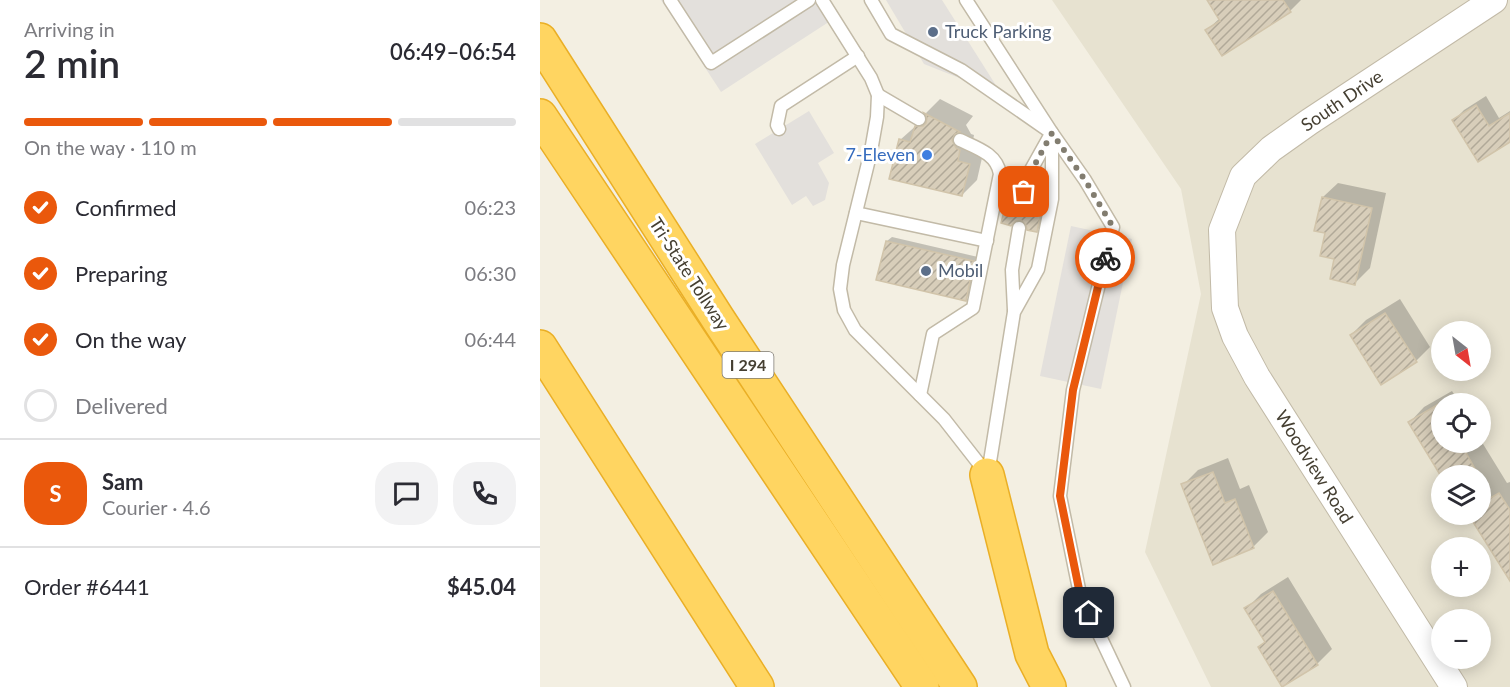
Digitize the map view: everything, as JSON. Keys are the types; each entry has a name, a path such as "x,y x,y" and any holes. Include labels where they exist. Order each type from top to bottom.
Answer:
{"highway":[{"name":"Tri-State Tollway","path":"540,40 724,329 960,687"},
{"name":"Tri-State Tollway","path":"540,116 922,687"},
{"path":"540,347 757,687"},
{"path":"987,475 1032,654 1049,687"}],"street":[{"name":"South Drive","path":"1222,230 1243,176 1271,149 1494,0"},
{"name":"Woodview Road","path":"1222,230 1226,308 1235,336 1257,377 1454,687"}],"lane":[{"path":"670,0 711,63 809,0"},
{"path":"822,0 871,78 878,95 875,128 843,265 840,289 844,310 855,330 944,419 987,475"},
{"path":"871,0 891,34 961,70 1052,133"},
{"path":"966,0 1085,180 1113,227 1073,390 1060,496 1080,594 1124,687"},
{"path":"779,129 777,125 781,106 858,56"},
{"path":"878,95 919,119"},
{"path":"1022,207 1028,177 1052,133"},
{"path":"1014,312 1038,269 1052,199 1052,133"},
{"path":"920,395 933,334 974,308 1000,174 999,164 989,154 960,140"},
{"path":"856,213 987,241"},
{"path":"987,475 1014,312 1012,270 1019,228"}],"shaded area":[{"path":"661,0 828,0 838,16 721,92"},
{"name":"Truck Parking","path":"886,0 942,0 1002,95 924,64"},
{"path":"1052,0 1510,0 1510,687 1211,687 1145,552 1201,294 1181,189"},
{"path":"809,111 834,153 818,163 829,183 825,200 813,206 806,196 792,205 755,144"},
{"path":"1071,226 1132,239 1101,389 1040,376"}],"building":[{"path":"1207,0 1283,0 1291,12 1222,56 1205,30 1220,21"},
{"path":"1476,105 1489,126 1510,113 1510,142 1478,162 1452,120"},
{"name":"7-Eleven","path":"924,113 960,132 955,134 952,140 956,148 960,150 958,161 970,164 962,196 889,179 899,139 910,142 915,126 923,126 926,123 927,118"},
{"path":"1322,197 1372,208 1355,285 1330,279 1334,259 1320,256 1325,233 1314,231"},
{"name":"Mobil","path":"1006,203 1014,205 1020,215 1030,209 1041,212 1037,232 1027,230 1021,220 1011,226 1001,223"},
{"name":"Mobil","path":"886,241 974,261 966,301 876,280"},
{"path":"1385,313 1417,362 1381,385 1350,335"},
{"path":"1431,408 1431,453 1466,453 1473,465 1434,465 1408,422"},
{"path":"1213,472 1225,503 1235,499 1254,548 1213,565 1181,484"},
{"path":"1499,493 1510,510 1510,581 1491,551 1491,537 1482,537 1475,525 1491,525 1491,498"},
{"path":"1273,591 1318,665 1282,687 1258,647 1265,642 1244,608"}],"way so far":[{"path":"1024,192 1028,177 1052,133 1085,180 1113,227 1105,258"}],"place":[{"name":"Truck Parking","path":"933,32"},
{"name":"7-Eleven","path":"927,155"},
{"name":"Mobil","path":"926,271"}],"route":[{"path":"1089,613 1080,594 1060,496 1073,390 1105,258"}]}
